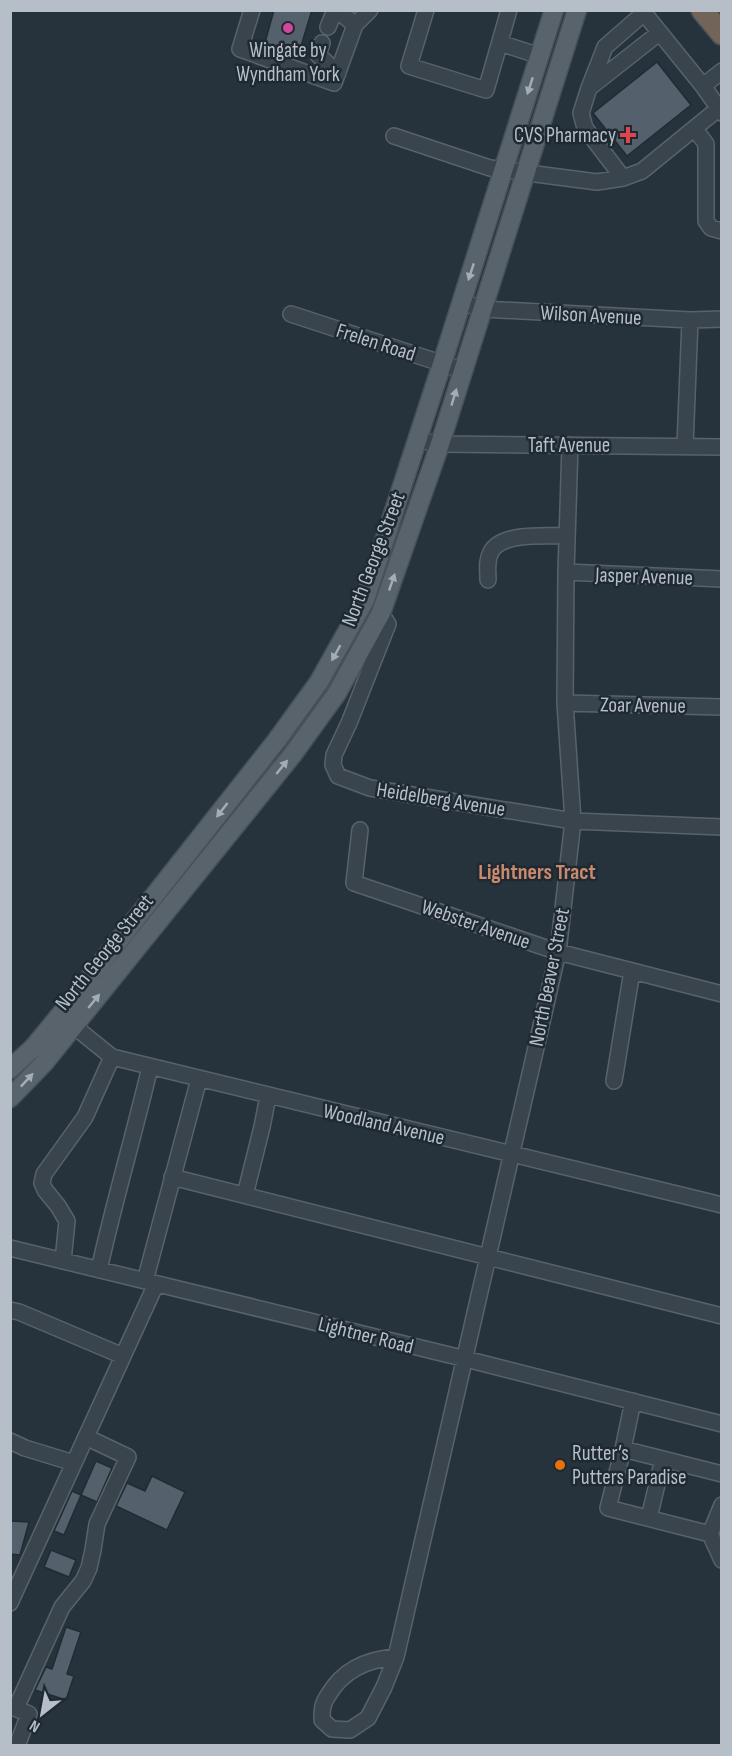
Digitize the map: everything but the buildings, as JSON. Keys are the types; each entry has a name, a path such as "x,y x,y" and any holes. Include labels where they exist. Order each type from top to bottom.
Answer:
{"highway":[{"path":"702,10 722,34"}],"main road":[{"name":"North George Street","path":"10,1098 44,1063 67,1020 319,682 365,600 554,10"},
{"name":"North George Street","path":"10,1069 67,1020 293,754 337,693 381,613 440,444 577,10"}],"street":[{"path":"252,10 240,49 334,83 355,25 370,10"},
{"path":"328,27 336,10 355,25"},
{"path":"426,10 409,66 486,90 509,10"},
{"path":"394,136 490,168 597,182 623,178 642,171 720,111 703,86 644,13 605,48 581,113 585,128 623,178"},
{"path":"590,88 659,33"},
{"path":"322,43 318,55 338,73"},
{"path":"500,43 540,56"},
{"path":"703,86 722,70"},
{"path":"695,129 706,144 706,220 711,228 722,231"},
{"name":"Wilson Avenue","path":"461,302 483,309 690,320 722,319"},
{"name":"Frelen Road","path":"291,314 462,370"},
{"path":"685,446 690,320"},
{"name":"Taft Avenue","path":"417,440 440,444 722,447"},
{"name":"North Beaver Street","path":"396,1658 362,1664 341,1678 323,1705 322,1720 332,1729 350,1730 368,1718 396,1658 558,952 573,821 565,703 570,445"},
{"path":"488,580 487,560 492,549 504,542 526,536 567,536"},
{"name":"Jasper Avenue","path":"566,572 722,579"},
{"name":"Heidelberg Avenue","path":"381,613 388,624 334,755 333,765 338,776 370,788 573,821 722,827"},
{"name":"Zoar Avenue","path":"565,703 722,707"},
{"name":"Webster Avenue","path":"360,830 354,883 558,952 722,994"},
{"path":"614,1081 632,971"},
{"name":"Woodland Avenue","path":"67,1020 112,1057 722,1205"},
{"path":"63,1261 67,1221 45,1190 42,1183 44,1174 85,1116 112,1057"},
{"path":"99,1270 150,1067"},
{"path":"10,1603 123,1356 151,1282 172,1177 199,1079"},
{"path":"245,1195 268,1096"},
{"path":"172,1177 722,1316"},
{"name":"Lightner Road","path":"10,1248 722,1424"},
{"path":"10,1310 123,1356"},
{"path":"633,1401 608,1508 710,1534"},
{"path":"16,1746 29,1714 13,1707 62,1607 84,1581 89,1568 97,1524 128,1457 86,1437"},
{"path":"10,1441 74,1462"},
{"path":"623,1449 722,1474"},
{"path":"649,1518 663,1459"},
{"path":"722,1505 710,1534 722,1560"}],"place":[{"name":"Wingate by Wyndham York","path":"288,28"},
{"name":"CVS Pharmacy","path":"628,135"},
{"name":"Rutter’s Putters Paradise","path":"560,1465"}],"district":[{"name":"Lightners Tract","path":"537,871"}]}
